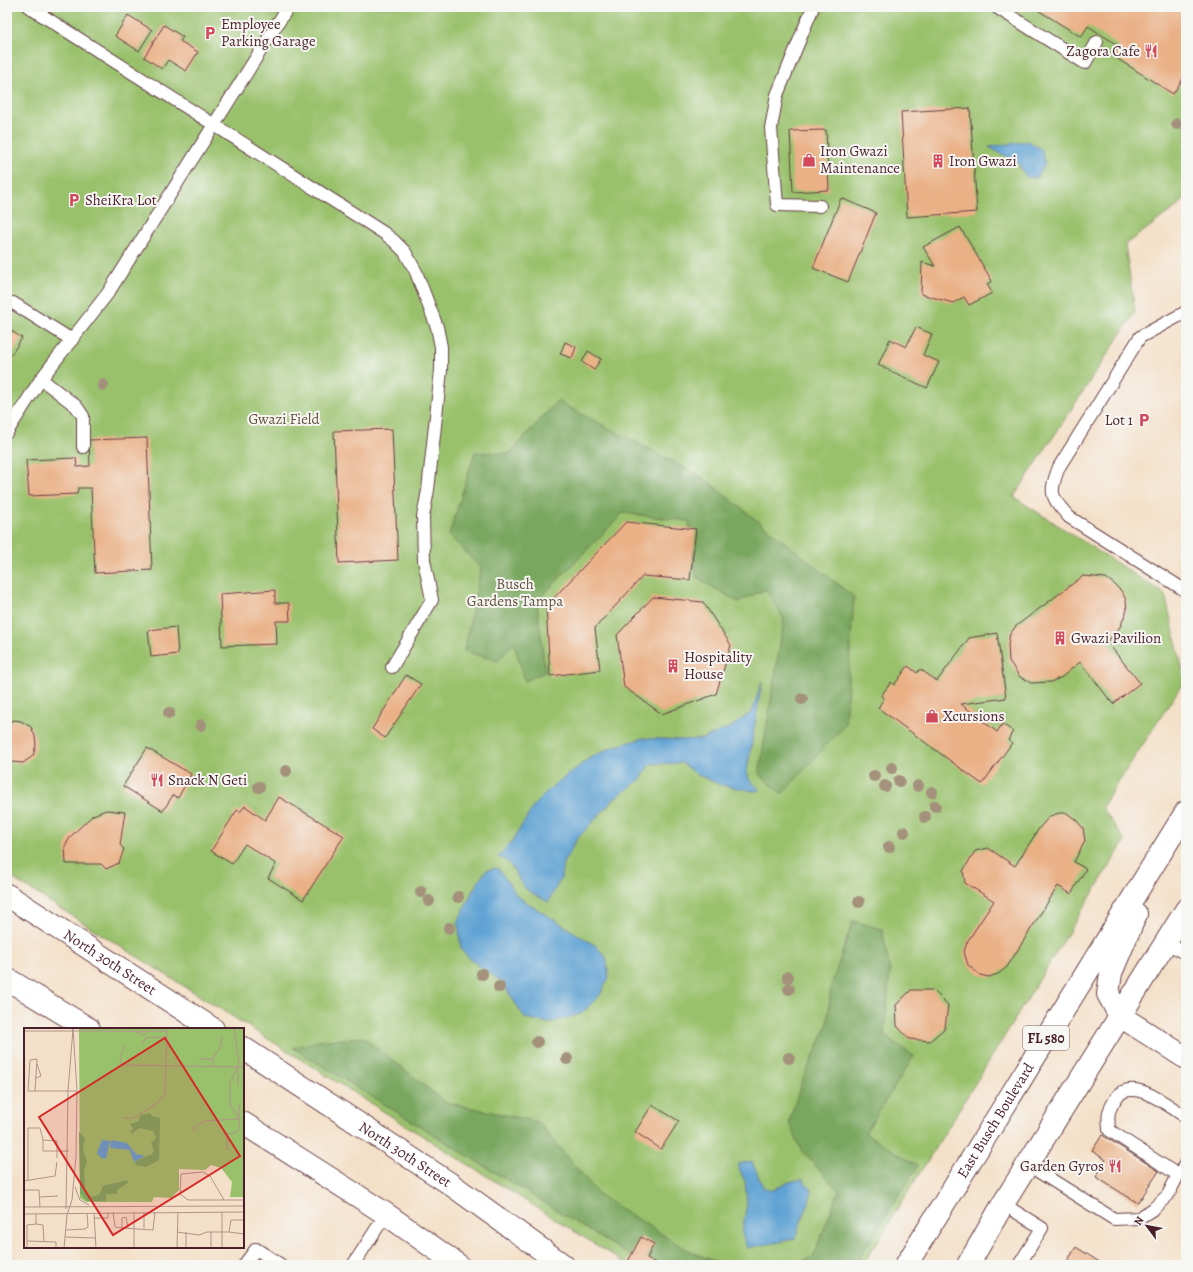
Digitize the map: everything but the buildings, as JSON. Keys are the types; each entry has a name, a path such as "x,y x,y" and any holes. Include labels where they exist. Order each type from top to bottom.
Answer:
{"main road":[{"name":"East Busch Boulevard","path":"906,1265 1186,812"},
{"path":"1186,821 1132,923 1111,973 1108,994 1120,1016 1186,1058"},
{"name":"North 30th Street","path":"7,895 211,1028"},
{"path":"968,1265 1003,1204 1186,910"},
{"path":"7,979 87,1028"},
{"name":"North 30th Street","path":"244,1049 449,1183 563,1265"},
{"path":"244,1124 386,1214 458,1265"}],"lane":[{"path":"29,7 394,241 405,252 416,272 438,327 441,370 428,490 422,517 424,560 432,600 392,667"},
{"path":"7,432 41,378 108,293 288,7"},
{"path":"813,7 777,95 770,128 777,205 820,206"},
{"path":"996,7 1085,62 1097,42"},
{"path":"13,303 72,340"},
{"path":"1186,312 1140,337 1059,467 1052,486 1055,501 1069,517 1186,591"},
{"path":"41,378 76,406 83,416 83,447"},
{"path":"1166,942 1186,954"},
{"path":"1178,1175 1109,1130 1108,1112 1120,1094 1132,1089 1145,1092 1186,1117"},
{"path":"1028,1165 1114,1219 1139,1218 1153,1209 1168,1195 1186,1163"},
{"path":"1003,1204 1042,1228 1019,1265"},
{"path":"354,1265 386,1214"},
{"path":"244,1265 256,1249 281,1265"}],"green space":[{"name":"Busch Gardens Tampa","path":"7,7 1186,7 1186,196 1179,205 1125,245 1135,312 1014,497 1165,594 1185,680 1102,807 1125,841 863,1265 628,1265 7,875"},
{"path":"557,401 702,477 854,597 845,725 782,794 759,774 784,620 766,589 738,602 696,577 689,521 623,513 537,601 545,672 525,681 514,643 498,661 464,651 481,568 449,535 475,452 509,454"},
{"path":"853,921 882,929 890,971 884,1036 914,1056 865,1133 918,1166 855,1265 791,1265 813,1257 839,1191 801,1150 789,1122 801,1084 827,1026 831,986"},
{"path":"363,1037 445,1102 538,1122 599,1195 689,1251 724,1265 645,1265 293,1048 317,1041"}],"water":[{"path":"1028,141 1042,150 1045,164 1037,178 1026,177 1018,163 989,147"},
{"path":"762,681 747,772 749,779 760,790 754,791 721,785 698,775 682,763 650,764 641,779 615,798 577,839 563,863 561,878 548,902 526,889 511,866 503,859 498,857 513,840 535,804 552,787 591,757 613,747 643,738 682,740 703,739 731,727 752,712"},
{"path":"498,868 518,897 596,946 606,957 609,977 600,995 581,1014 548,1023 525,1018 502,982 476,964 461,950 458,922 473,890 486,870"},
{"path":"752,1162 763,1187 771,1191 789,1182 803,1179 812,1192 795,1239 747,1248 742,1233 747,1203 745,1181 737,1164"}],"place":[{"name":"Employee Parking Garage","path":"210,33"},
{"name":"Zagora Cafe","path":"1151,51"},
{"name":"Iron Gwazi Maintenance","path":"809,160"},
{"name":"Iron Gwazi","path":"938,161"},
{"name":"SheiKra Lot","path":"74,200"},
{"name":"Lot 1","path":"1144,420"},
{"name":"Gwazi Pavilion","path":"1060,638"},
{"name":"Hospitality House","path":"673,666"},
{"name":"Xcursions","path":"932,716"},
{"name":"Snack N Geti","path":"157,780"},
{"name":"Garden Gyros","path":"1115,1166"}],"park label":[{"name":"Gwazi Field","path":"284,419"}]}
